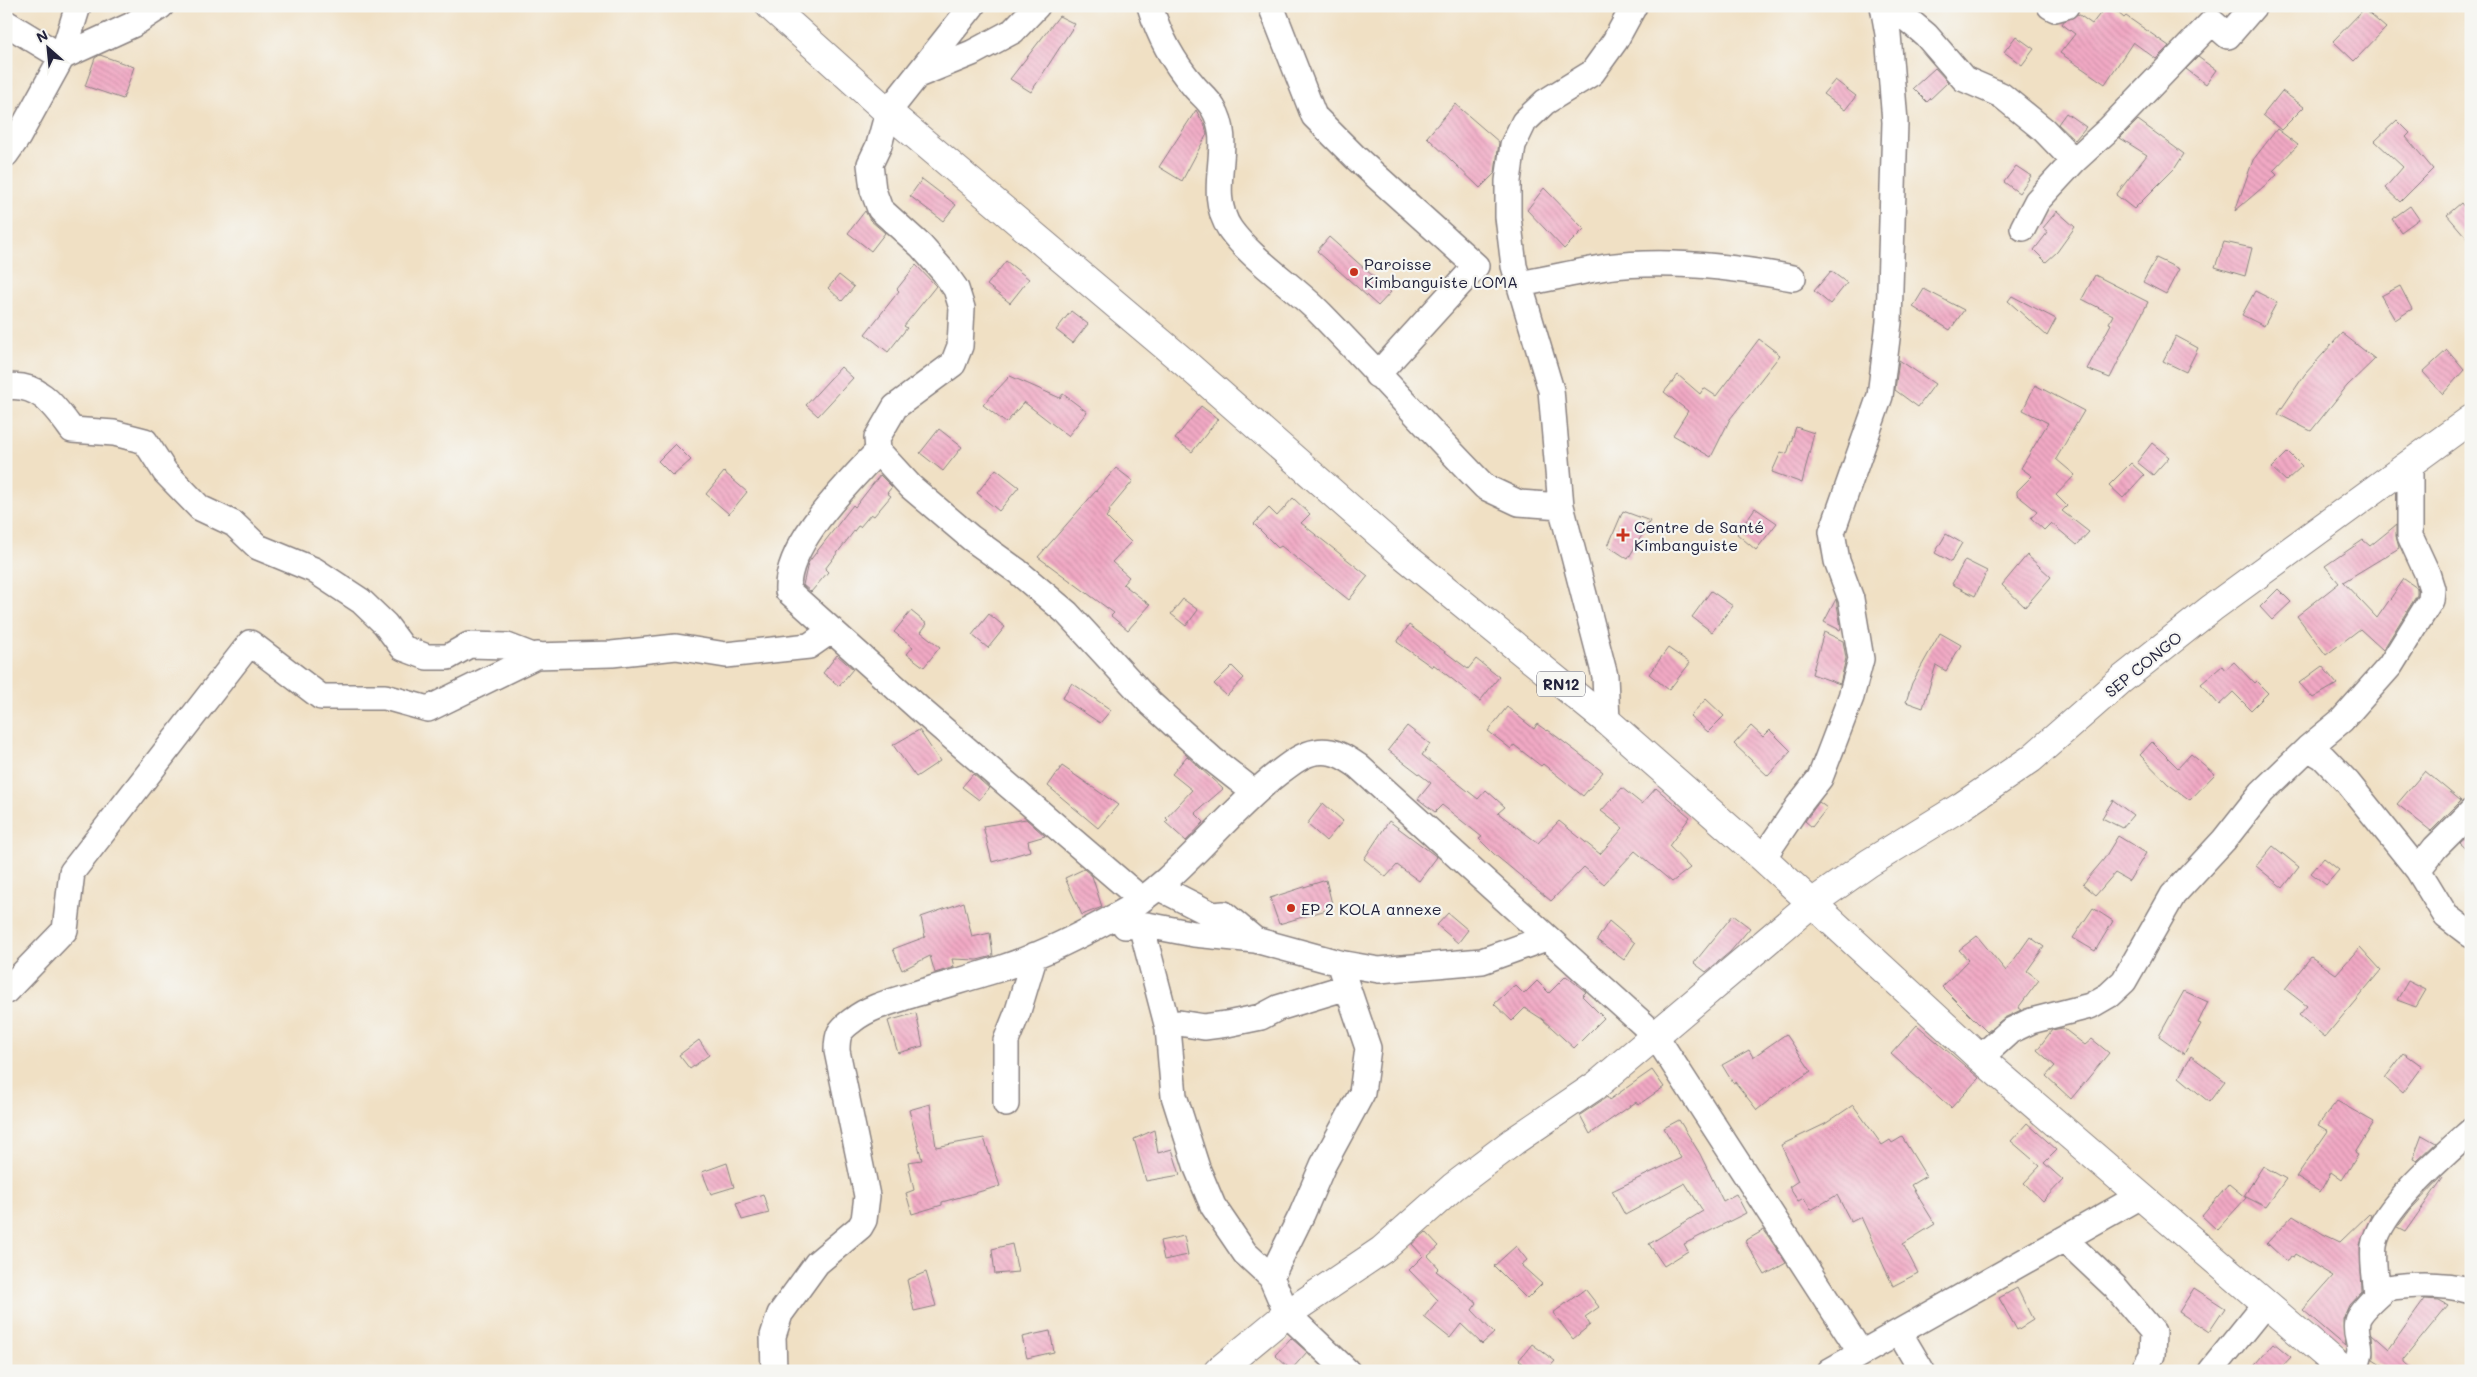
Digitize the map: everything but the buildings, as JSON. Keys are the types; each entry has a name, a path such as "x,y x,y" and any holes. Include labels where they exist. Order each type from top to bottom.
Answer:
{"main road":[{"name":"RN12","path":"770,6 888,112 1176,356 1402,554 1607,721 1763,858 1980,1058 2344,1371"},
{"name":"SEP CONGO","path":"1218,1371 1287,1314 1382,1250 1453,1187 1514,1141 1598,1084 1812,903 1869,863 1962,806 2031,759 2121,680 2204,614 2471,419"}],"street":[{"path":"6,154 18,137 62,57 78,6"},
{"path":"62,57 132,25 161,6"},
{"path":"972,6 888,112 879,145 870,164 873,190 880,210 907,232 944,272 956,289 962,308 960,346 953,364 895,407 877,438 878,451 911,487 971,538 1017,570 1067,613 1151,704 1212,759 1254,792"},
{"path":"916,76 972,53 1013,31 1037,6"},
{"path":"1150,6 1166,49 1192,85 1214,108 1220,126 1221,145 1218,202 1230,228 1257,257 1320,313 1485,487 1519,503 1561,506"},
{"path":"1271,6 1314,116 1355,157 1476,266 1377,375"},
{"path":"1607,721 1605,676 1561,506 1551,390 1514,266 1508,217 1508,181 1513,145 1524,122 1545,102 1592,73 1615,41 1634,6"},
{"path":"2050,6 2055,9 2066,6"},
{"path":"2023,228 2038,202 2074,161 2110,128 2212,22 2228,36 2254,6"},
{"path":"1894,15 1926,36 1964,79 2001,95 2044,130 2074,161"},
{"path":"1763,858 1798,806 1820,778 1851,697 1861,660 1851,599 1837,561 1832,532 1880,396 1889,322 1895,122 1894,15"},
{"path":"6,23 62,57"},
{"path":"1519,284 1607,267 1673,264 1746,269 1793,278"},
{"path":"6,387 17,386 45,396 72,430 114,433 145,441 165,472 200,508 234,524 258,547 314,570 361,601 385,624 403,648 428,657 448,656 469,645 507,646 533,656 612,654 676,647 726,655 809,646 832,630"},
{"path":"878,451 821,515 808,534 787,577 788,591 923,712 1150,893 1213,915 1224,914 1256,940"},
{"path":"1980,1058 2010,1031 2031,1021 2090,1006 2109,995 2124,981 2173,895 2224,840 2262,792 2308,748 2342,720 2390,666 2432,600 2432,589 2427,573 2410,536 2410,463"},
{"path":"6,991 65,930 72,872 250,643 320,697 385,697 428,709 538,655"},
{"path":"2308,748 2323,756 2348,783 2418,870 2446,916 2471,934"},
{"path":"774,1371 773,1336 780,1314 818,1263 852,1234 864,1220 867,1196 836,1051 837,1036 854,1019 879,1006 1005,967 1062,944 1120,914 1150,893 1254,792 1301,758 1316,752 1330,752 1344,756 1358,766 1655,1035 1862,1353"},
{"path":"2418,870 2435,848 2471,812"},
{"path":"1093,928 1141,925 1256,940 1339,964 1379,970 1482,961 1546,938"},
{"path":"1141,925 1168,1028 1174,1096 1197,1168 1213,1206 1245,1253 1271,1278 1287,1314 1347,1371"},
{"path":"1006,1104 1006,1041 1018,1011 1035,955"},
{"path":"1271,1278 1323,1165 1362,1093 1368,1048 1339,964"},
{"path":"1168,1028 1179,1023 1204,1028 1227,1024 1261,1016 1278,1008 1347,987"},
{"path":"2376,1296 2374,1244 2394,1207 2418,1180 2471,1131"},
{"path":"1830,1371 2140,1196"},
{"path":"2064,1238 2115,1287 2153,1332 2152,1355 2143,1371"},
{"path":"2353,1371 2361,1352 2357,1322 2376,1296 2386,1288 2434,1285 2471,1291"},
{"path":"2214,1370 2265,1304"},
{"path":"1899,1332 1922,1371"}],"place":[{"name":"Paroisse Kimbanguiste LOMA","path":"1354,272"},
{"name":"Centre de Santé Kimbanguiste","path":"1623,535"},
{"name":"EP 2 KOLA annexe","path":"1291,908"}]}
